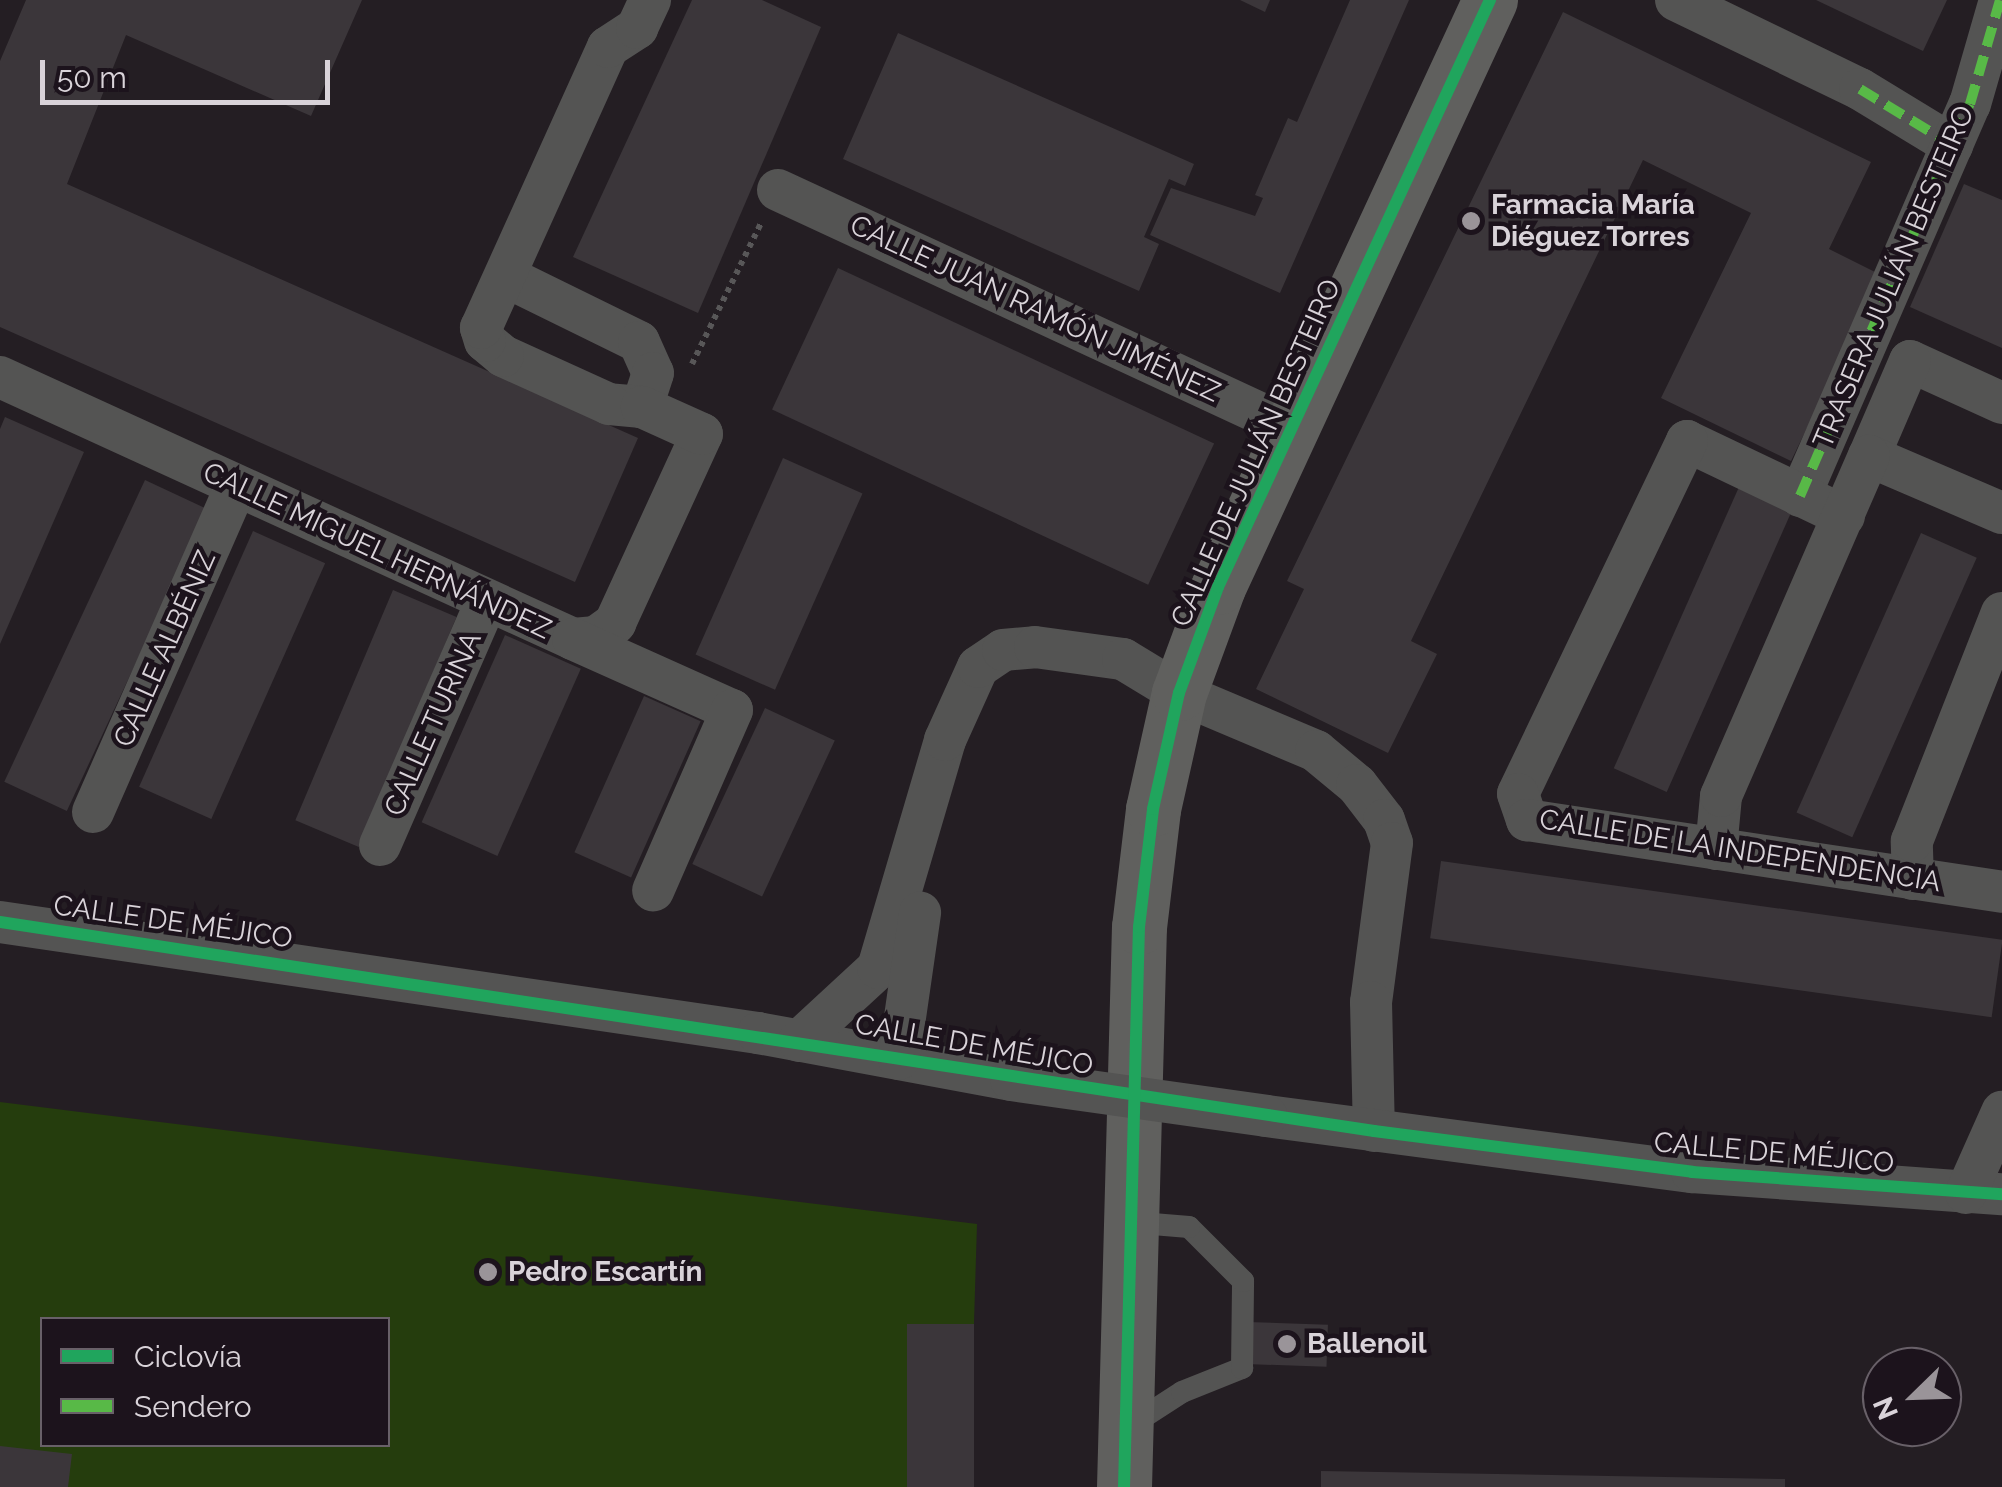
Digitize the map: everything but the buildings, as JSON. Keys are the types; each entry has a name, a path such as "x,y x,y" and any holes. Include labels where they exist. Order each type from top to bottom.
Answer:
{"street":[{"path":"507,277 639,342 653,373 654,411 609,404 503,356 485,341 480,328 507,277 608,48 637,28 650,0"},
{"name":"CALLE DE JULIÁN BESTEIRO","path":"1124,1487 1128,1222 1143,875 1179,693 1218,586 1490,0"},
{"path":"1676,0 1860,89 1952,145"},
{"name":"TRASERA JULIÁN BESTEIRO","path":"1800,496 1952,145 2000,0"},
{"name":"CALLE JUAN RAMÓN JIMÉNEZ","path":"778,190 1292,428"},
{"path":"1716,849 1720,796 1910,362 2002,403"},
{"name":"CALLE MIGUEL HERNÁNDEZ","path":"0,377 573,639 596,636 615,623 702,434 654,411"},
{"name":"CALLE DE LA INDEPENDENCIA","path":"1844,516 1687,441 1518,794 1527,820 2002,892"},
{"path":"1868,456 2002,513"},
{"name":"CALLE ALBÉNIZ","path":"94,812 236,486"},
{"name":"CALLE TURINA","path":"380,846 486,602"},
{"path":"1913,879 1912,841 2002,613"},
{"path":"573,639 732,710 653,891"},
{"path":"800,1041 878,968 945,740 978,667 1004,650 1035,647 1123,659 1179,693 1316,751 1357,785 1384,820 1392,843 1371,1002 1374,1131"},
{"path":"899,1059 945,740"},
{"name":"CALLE DE MÉJICO","path":"0,922 800,1041 1010,1080 1374,1131 1692,1172 1984,1194"},
{"path":"1984,1194 2002,1112"}],"lane":[{"path":"1125,1428 1182,1392 1242,1368 1242,1281 1188,1226 1128,1222"}],"path":[{"path":"654,411 778,190"}],"green space":[{"name":"Pedro Escartín","path":"0,1102 977,1224 969,1487 0,1487"}],"marked path":[{"path":"1800,496 1970,104 2000,0"},
{"path":"1860,89 1952,145"}],"cycle path":[{"path":"1124,1487 1139,927 1153,809 1179,693 1218,587 1490,0"},
{"path":"0,922 1374,1131 1692,1172 2002,1194"}],"place":[{"name":"Farmacia María Diéguez Torres","path":"1471,221"},
{"name":"Pedro Escartín","path":"488,1272"},
{"name":"Ballenoil","path":"1287,1344"}]}
